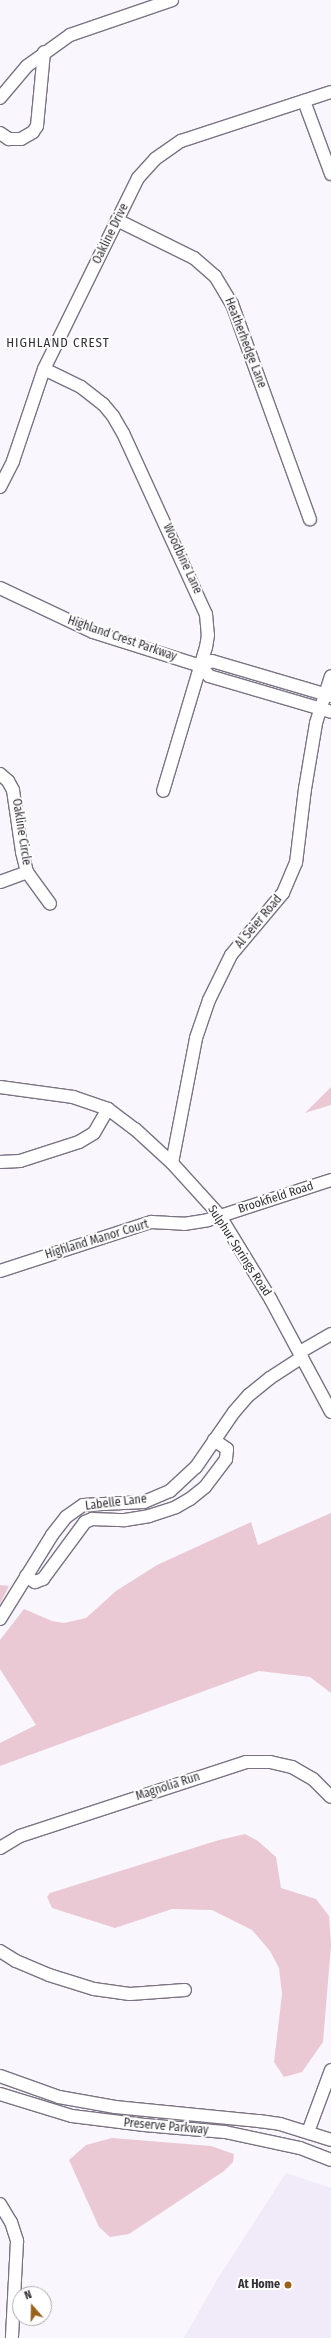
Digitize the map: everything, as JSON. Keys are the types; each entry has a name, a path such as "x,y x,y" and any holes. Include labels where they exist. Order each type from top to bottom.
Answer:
{"street":[{"path":"0,98 27,66 44,52 83,29 172,0"},
{"path":"0,133 9,138 21,139 33,132 37,126 44,52"},
{"name":"Oakline Drive","path":"0,487 14,461 44,369 138,178 155,159 181,141 331,92"},
{"path":"304,101 331,174"},
{"name":"Heatherhedge Lane","path":"117,220 194,258 215,276 232,304 310,519"},
{"name":"Woodbine Lane","path":"44,369 92,394 103,404 123,433 204,604 208,635 201,666 163,791"},
{"name":"Highland Crest Parkway","path":"0,588 93,632 201,666 209,676 325,710"},
{"name":"Highland Crest Parkway","path":"201,666 212,661 328,695"},
{"path":"259,690 263,676"},
{"name":"Al Seier Road","path":"172,1162 196,1038 209,1000 231,955 283,893 296,863 305,789 325,710 331,676"},
{"name":"Oakline Circle","path":"0,774 8,781 13,790 22,852 27,872 50,904"},
{"name":"Oakline Circle","path":"0,882 27,872"},
{"name":"Sulphur Springs Road","path":"0,1086 73,1097 108,1109 135,1129 172,1162 220,1216 301,1354 331,1412"},
{"path":"0,1162 20,1161 79,1142 94,1133 108,1109"},
{"name":"Brookfield Road","path":"220,1216 331,1180"},
{"name":"Highland Manor Court","path":"0,1271 151,1222 184,1224 220,1216"},
{"name":"Labelle Lane","path":"0,1618 52,1535 66,1517 75,1509 88,1505 144,1502 170,1491 196,1467 234,1412 249,1395 301,1354 331,1334"},
{"path":"26,1576 35,1582 43,1579 85,1522 92,1519 125,1520 149,1516 176,1507 190,1499 205,1487 226,1459 227,1448 214,1440"},
{"name":"Magnolia Run","path":"0,1848 20,1836 246,1762 270,1762 292,1767 313,1779 331,1797"},
{"path":"0,1951 16,1960 50,1974 94,1989 130,1994 184,1990"},
{"path":"308,2132 331,2070"},
{"name":"Preserve Parkway","path":"0,2076 59,2097 116,2107 259,2121 308,2132 331,2140"},
{"name":"Preserve Parkway","path":"0,2094 72,2116 144,2125 225,2132 300,2148 331,2160"},
{"path":"0,2204 11,2222 17,2241 12,2338"}],"shaded area":[{"path":"331,1087 331,1105 305,1113"},
{"path":"331,1513 331,1693 310,1677 259,1671 0,1766 0,1743 36,1725 0,1669 0,1640 24,1609 52,1621 64,1623 86,1618 116,1591 157,1565 251,1522 258,1545"},
{"path":"0,1585 9,1586 0,1604"},
{"path":"245,1834 258,1841 276,1857 281,1888 316,1899 329,1916 331,1945 323,2042 302,2072 284,2077 274,2062 282,1994 279,1968 270,1951 252,1930 212,1910 172,1909 115,1928 52,1908 47,1897 50,1893 219,1840"},
{"path":"112,2138 211,2146 234,2154 233,2162 224,2171 129,2234 110,2237 99,2227 69,2160 86,2145"},
{"path":"286,2173 331,2188 331,2338 184,2338 217,2280"}],"place":[{"name":"At Home","path":"288,2285"}],"district":[{"name":"HIGHLAND CREST","path":"58,343"}]}
